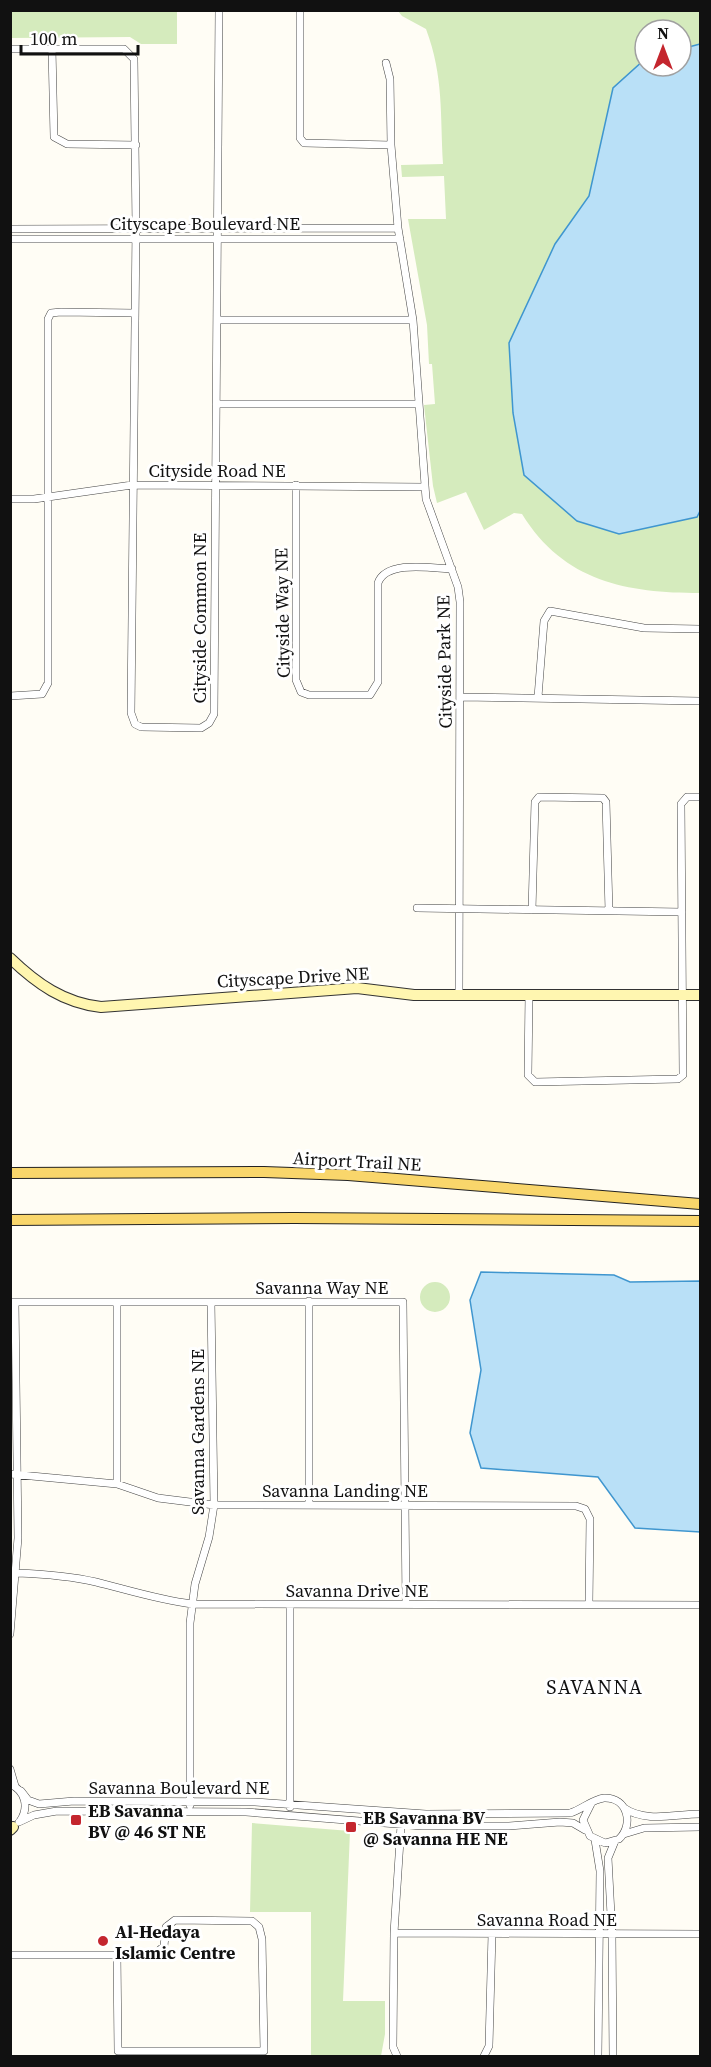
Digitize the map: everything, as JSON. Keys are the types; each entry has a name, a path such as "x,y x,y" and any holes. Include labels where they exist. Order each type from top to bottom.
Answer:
{"main road":[{"name":"Airport Trail NE","path":"10,1174 264,1172 348,1175 700,1204"},
{"path":"10,1220 306,1218 700,1221"}],"street":[{"name":"Cityside Common NE","path":"52,49 128,51 135,64 132,718 141,727 201,728 209,723 214,714 219,10"},
{"path":"300,10 300,138 304,143 391,145"},
{"path":"10,49 52,49 54,137 68,144 136,145"},
{"name":"Cityside Park NE","path":"387,63 390,80 391,145 398,228 413,320 425,486 431,516 452,568 460,602 459,995"},
{"name":"Cityscape Boulevard NE","path":"10,229 398,228"},
{"name":"Cityscape Boulevard NE","path":"10,239 400,239"},
{"path":"10,696 42,694 48,683 48,319 51,313 61,312 135,313"},
{"path":"218,320 413,320"},
{"path":"216,404 418,404"},
{"name":"Cityside Road NE","path":"10,499 49,497 132,485 425,486"},
{"name":"Cityside Way NE","path":"296,485 296,680 301,692 309,695 370,695 378,682 378,584 383,574 393,569 452,568"},
{"path":"538,697 544,621 550,611 644,628 700,629"},
{"path":"461,697 700,701"},
{"path":"532,910 535,802 539,797 571,797 603,798 606,802 609,911"},
{"path":"529,995 528,1075 535,1082 678,1079 682,1075 681,804 687,797 700,797"},
{"path":"417,908 682,912"},
{"name":"Cityscape Drive NE","path":"10,958 43,986 67,1000 101,1007 357,988 374,988 414,995 700,995"},
{"path":"309,1301 309,1505"},
{"path":"10,1634 16,1573 13,1302"},
{"name":"Savanna Way NE","path":"13,1302 403,1302 406,1604"},
{"path":"117,1302 117,1484"},
{"name":"Savanna Gardens NE","path":"190,1810 192,1604 209,1537 214,1505 211,1302"},
{"name":"Savanna Landing NE","path":"14,1474 117,1484 158,1498 214,1505 576,1506 585,1509 590,1519 589,1604"},
{"name":"Savanna Drive NE","path":"16,1573 72,1578 192,1604 290,1606 700,1605"},
{"path":"290,1606 290,1814"},
{"path":"10,1768 15,1787 26,1807 13,1827"},
{"name":"Savanna Boulevard NE","path":"15,1787 28,1800 39,1804 74,1801 290,1803 426,1814 519,1815 570,1813 591,1804"},
{"path":"700,1814 644,1817 624,1808 612,1799 597,1800 584,1814 586,1831 595,1840 604,1843 615,1841 632,1830 700,1827"},
{"path":"622,1836 628,1825 624,1808"},
{"name":"Savanna Boulevard NE","path":"13,1827 34,1815 57,1811 190,1810 290,1814 401,1825 509,1826 560,1822 573,1823 586,1831"},
{"path":"397,2056 393,2047 394,1933 401,1825"},
{"path":"595,1840 600,1870 598,2056"},
{"path":"614,2056 608,1858 615,1841"},
{"path":"10,1956 117,1954 154,1955 164,1946 166,1927 175,1920 252,1921 259,1927 262,1939 264,2050 118,2051 117,1954"},
{"name":"Savanna Road NE","path":"394,1933 700,1934"},
{"path":"484,2056 489,2046 492,1934"}],"green space":[{"path":"10,11 177,11 177,44 141,44 130,37 11,38"},
{"path":"398,11 700,11 700,593 647,590 599,579 557,555 539,537 522,514 514,513 484,530 466,492 437,503 424,405 435,404 432,364 429,364 427,325 408,219 446,219 444,176 402,177 401,165 443,164 436,63 426,29 402,16"},
{"path":"435,1282 441,1283 449,1291 449,1303 441,1311 435,1312 429,1311 421,1303 420,1297 421,1291 429,1283"},
{"path":"252,1823 350,1831 343,2001 385,2001 385,2034 381,2056 311,2056 311,1912 250,1912"}],"water":[{"path":"700,44 700,511 697,517 619,534 577,521 524,475 513,413 509,343 555,244 589,196 613,88 633,70 633,78 693,78 693,46"},
{"path":"481,1272 614,1275 630,1282 700,1281 700,1532 635,1528 598,1477 481,1468 470,1433 481,1370 470,1300"}],"place":[{"name":"EB Savanna BV @ 46 ST NE","path":"76,1820"},
{"name":"EB Savanna BV @ Savanna HE NE","path":"351,1827"},
{"name":"Al-Hedaya Islamic Centre","path":"103,1941"}],"district":[{"name":"SAVANNA","path":"595,1687"}]}
